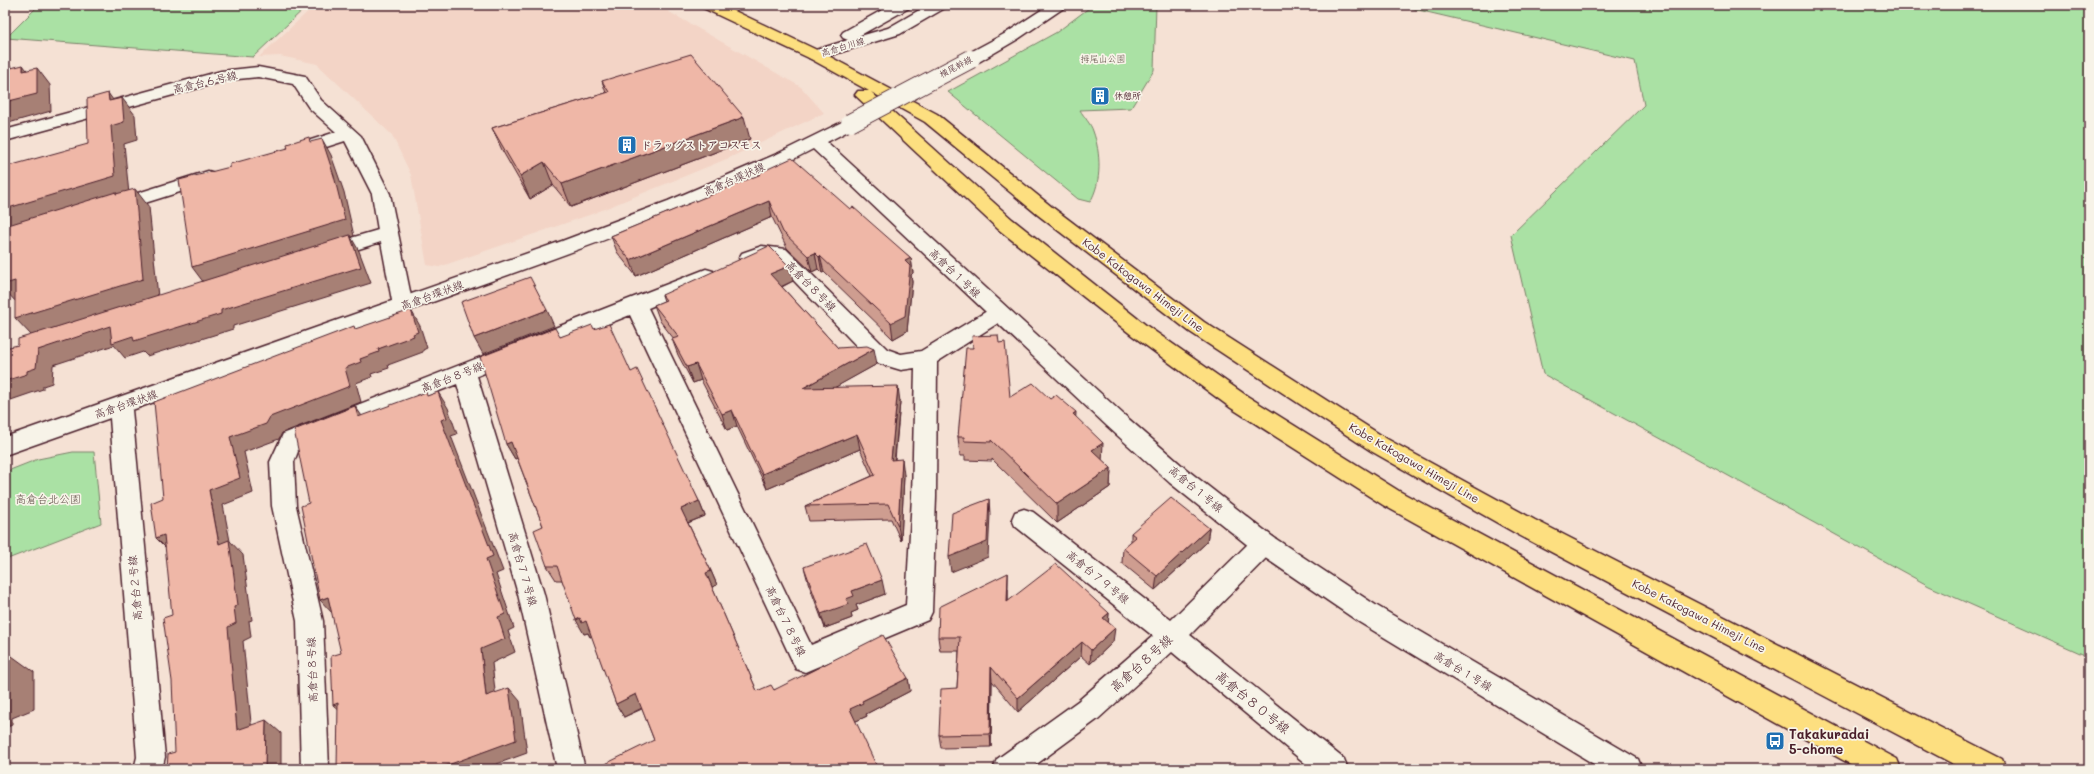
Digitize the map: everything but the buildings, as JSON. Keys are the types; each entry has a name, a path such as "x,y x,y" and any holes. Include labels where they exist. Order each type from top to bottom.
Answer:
{"main road":[{"name":"Kobe Kakogawa Himeji Line","path":"709,5 815,55 931,118 1045,211 1197,327 1379,445 1533,530 1992,769"},
{"name":"Kobe Kakogawa Himeji Line","path":"815,55 865,96 968,192 1005,224 1140,330 1239,402 1391,498 1886,769"}],"street":[{"name":"高倉白川線","path":"815,55 903,5"},
{"name":"高倉白川線","path":"815,55 894,31 939,5"},
{"name":"横尾幹線","path":"850,123 1012,36 1060,5"},
{"name":"高倉台６号線","path":"5,136 227,75 258,72 299,80 314,104 355,140 381,194 402,306"},
{"name":"高倉台環状線","path":"5,446 570,246 675,205 783,158 850,123"},
{"path":"279,155 348,134"},
{"name":"高倉台１号線","path":"815,141 999,313 1178,476 1264,544 1368,614 1628,769"},
{"path":"96,212 226,172"},
{"path":"306,259 389,233"},
{"name":"高倉台８号線","path":"315,769 310,621 284,506 282,462 291,440 636,305 762,253 779,254 879,355 901,362 926,358 999,313"},
{"name":"高倉台７８号線","path":"636,305 805,660 918,612 924,497 926,358"},
{"name":"高倉台７７号線","path":"465,372 531,594 571,769"},
{"name":"高倉台２号線","path":"120,406 151,758 148,769"},
{"name":"高倉台７９号線","path":"1024,519 1172,636"},
{"name":"高倉台８号線","path":"1018,766 1088,710 1172,636 1264,544"},
{"name":"高倉台８０号線","path":"1172,636 1334,769"}],"shaded area":[{"path":"315,5 657,5 801,87 824,113 729,158 592,214 439,267 427,265 411,175 392,135 317,64 280,56 259,57"}],"green space":[{"path":"39,5 308,5 253,57 6,38"},
{"name":"拇尾山公園","path":"1093,5 1156,5 1154,70 1131,108 1080,110 1092,128 1099,158 1097,186 1090,202 1078,199 948,92 1057,32"},
{"path":"1397,5 2089,5 2089,657 1929,586 1543,374 1511,235 1644,105 1635,61"},
{"name":"高倉台北公園","path":"73,452 94,452 101,523 5,560 5,472 38,459"}],"place":[{"name":"休憩所","path":"1100,96"},
{"name":"ドラッグストアコスモス","path":"627,145"},
{"name":"Takakuradai 5-chome","path":"1775,741"}]}
